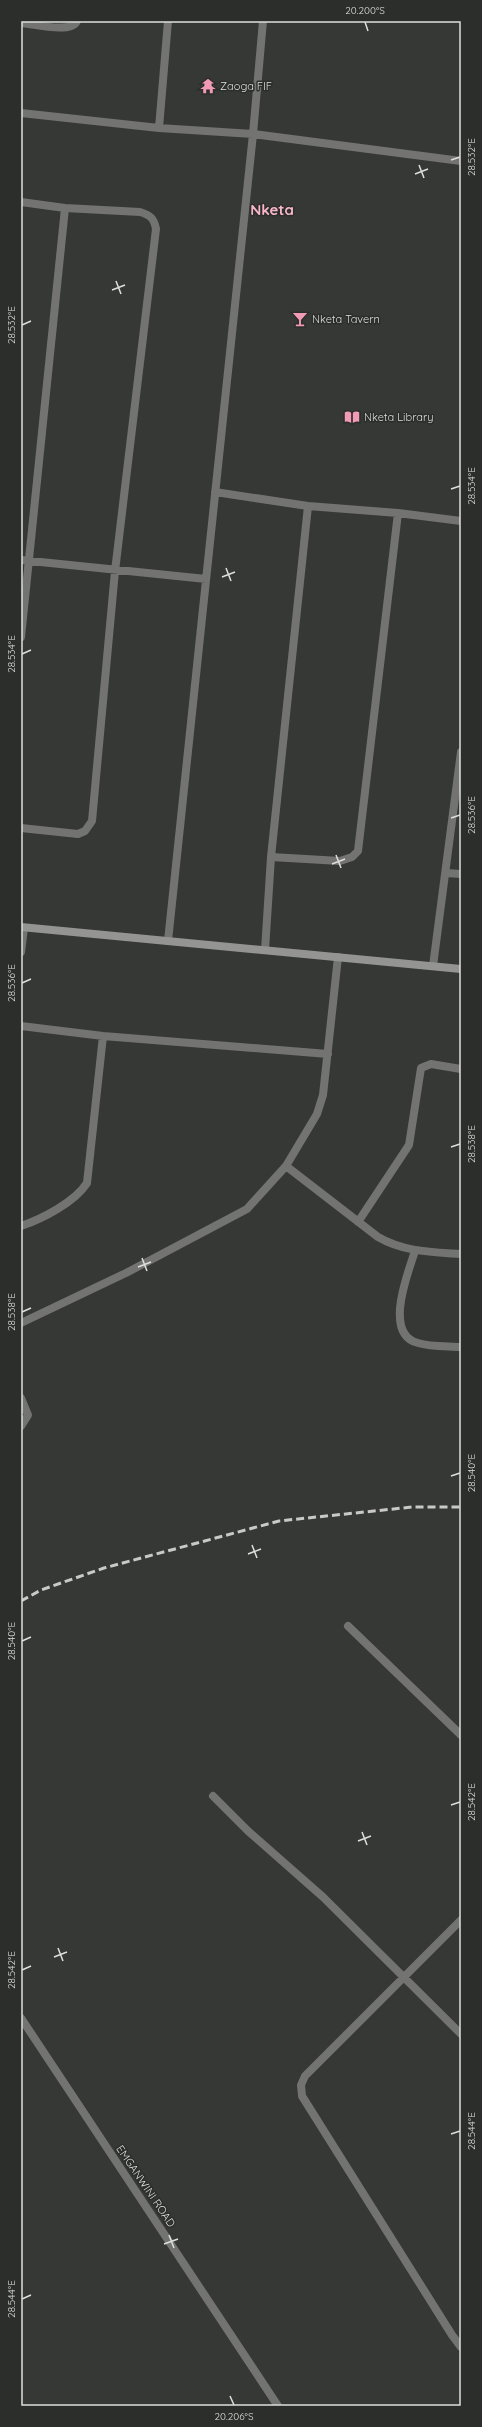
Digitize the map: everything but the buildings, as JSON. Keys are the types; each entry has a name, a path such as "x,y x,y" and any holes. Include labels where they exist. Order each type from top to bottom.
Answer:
{"street":[{"path":"21,23 70,28 77,21"},
{"path":"159,128 168,21"},
{"path":"168,941 254,134 263,21"},
{"path":"21,113 159,128 254,134 461,161"},
{"path":"21,202 65,208 140,212 148,214 153,218 156,229 115,571 92,821 85,831 78,834 21,828"},
{"path":"21,637 65,208"},
{"path":"215,492 308,506 398,513 461,521"},
{"path":"265,950 271,857 308,506"},
{"path":"271,857 340,861 352,857 358,851 398,513"},
{"path":"21,560 115,571 206,579"},
{"path":"433,966 461,752"},
{"path":"446,873 461,874"},
{"path":"21,952 22,928 461,969"},
{"path":"21,1323 126,1273 247,1209 286,1166 317,1114 323,1095 338,957"},
{"path":"21,1026 103,1036 328,1054"},
{"path":"21,1226 44,1216 80,1191 87,1183 103,1036"},
{"path":"358,1222 410,1145 421,1068 431,1064 461,1068"},
{"path":"286,1166 378,1237 394,1246 414,1251 461,1254"},
{"path":"414,1251 401,1301 399,1316 401,1328 408,1338 417,1343 461,1347"},
{"path":"21,1398 28,1415 21,1426"},
{"path":"348,1626 461,1735"},
{"path":"213,1796 404,1976 461,2034"},
{"path":"461,1920 305,2076 301,2085 302,2096 461,2347"},
{"name":"EMGANWINI ROAD","path":"21,2018 278,2406"}],"railway":[{"path":"21,1601 41,1590 104,1568 279,1521 412,1507 461,1507"}],"place":[{"name":"Zaoga FIF","path":"208,86"},
{"name":"Nketa Tavern","path":"300,319"},
{"name":"Nketa Library","path":"352,417"}],"district":[{"name":"Nketa","path":"272,210"}]}
